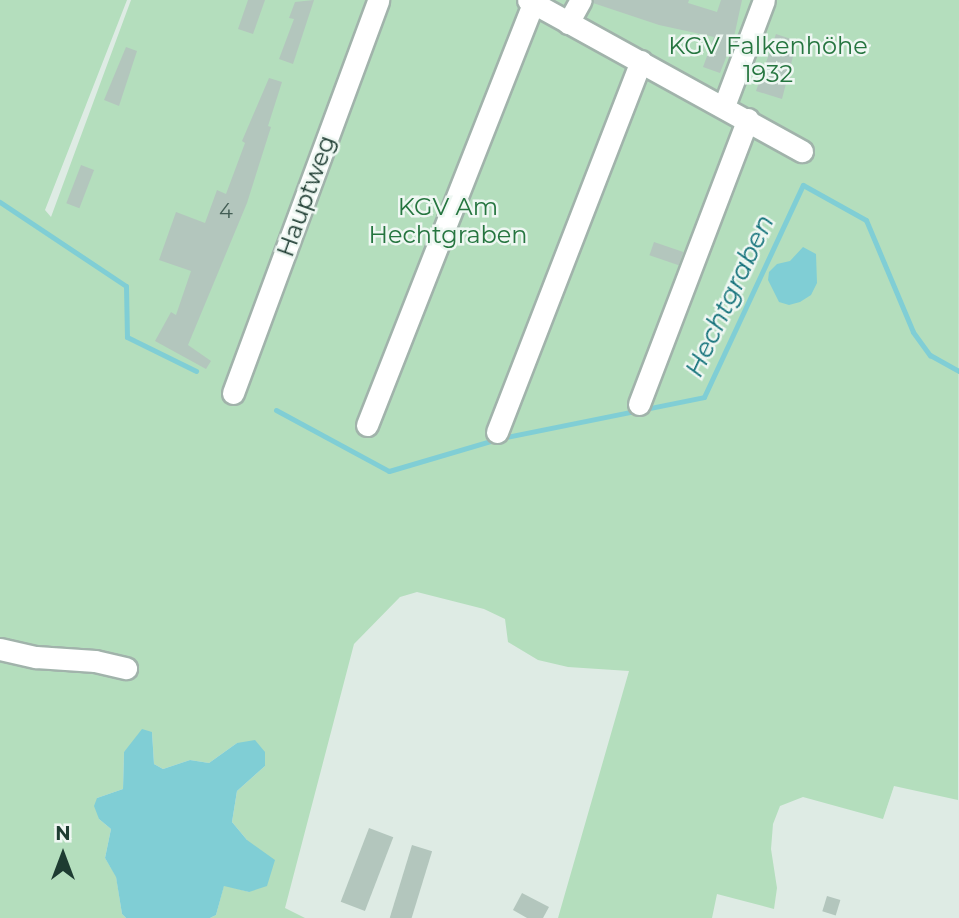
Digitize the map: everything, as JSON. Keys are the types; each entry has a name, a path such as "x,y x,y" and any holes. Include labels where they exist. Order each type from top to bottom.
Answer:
{"lane":[{"name":"Hauptweg","path":"233,393 378,0"},
{"path":"568,23 581,0"},
{"path":"724,106 732,92 764,0"},
{"path":"368,425 530,2 748,119 802,151"},
{"path":"497,432 641,61"},
{"path":"639,404 748,119"},
{"path":"0,649 36,657 94,661 126,668"}],"green space":[{"path":"0,0 127,0 45,210 51,217 131,0 959,0 958,800 894,786 883,819 803,797 780,806 773,824 771,849 777,888 774,909 717,894 712,918 558,918 629,671 568,667 538,660 508,642 505,619 484,609 417,592 400,597 354,644 285,908 305,918 210,918 216,915 224,885 249,892 247,840 232,822 237,791 265,766 237,743 209,763 190,760 163,769 154,764 152,732 124,752 123,789 97,798 99,819 111,829 105,858 116,876 122,914 126,918 0,918"}],"water":[{"path":"803,247 816,254 817,283 811,295 800,302 789,305 779,302 768,280 769,272 777,264 790,261"},
{"path":"142,729 152,732 154,764 163,769 190,760 209,763 237,743 255,740 265,752 265,766 237,791 232,822 247,840 275,860 267,886 249,892 224,886 216,915 210,918 126,918 122,914 116,877 105,858 111,829 99,819 94,806 97,798 123,789 124,752"}],"building":[{"path":"248,0 265,0 253,34 238,29"},
{"path":"314,0 293,64 279,59 294,19 289,18 295,2"},
{"path":"594,0 689,0 688,3 717,12 721,0 742,0 734,37 720,73 703,67 714,37 659,25 593,3"},
{"path":"776,34 797,41 782,99 756,91"},
{"path":"126,47 137,51 119,106 104,100"},
{"path":"269,78 282,82 268,126 271,127 247,203 188,345 211,361 206,369 155,341 171,312 176,315 191,271 159,260 176,212 205,223 217,190 226,194 245,143 242,141"},
{"path":"81,165 94,170 79,208 66,203"},
{"path":"654,242 683,252 679,265 649,255"},
{"path":"369,828 393,837 365,911 341,902"},
{"path":"412,845 432,851 412,918 390,918"},
{"path":"522,893 549,907 543,918 527,918 513,910"},
{"path":"827,896 840,900 836,915 822,911"}],"waterway":[{"name":"Hechtgraben","path":"276,410 389,471 501,438 704,397 803,185 866,220 913,332 930,355 959,371"},
{"name":"Hechtgraben","path":"0,202 126,286 127,337 196,371"}],"park label":[{"name":"KGV Falkenhöhe 1932","path":"768,60"},
{"name":"KGV Am Hechtgraben","path":"448,221"}]}
